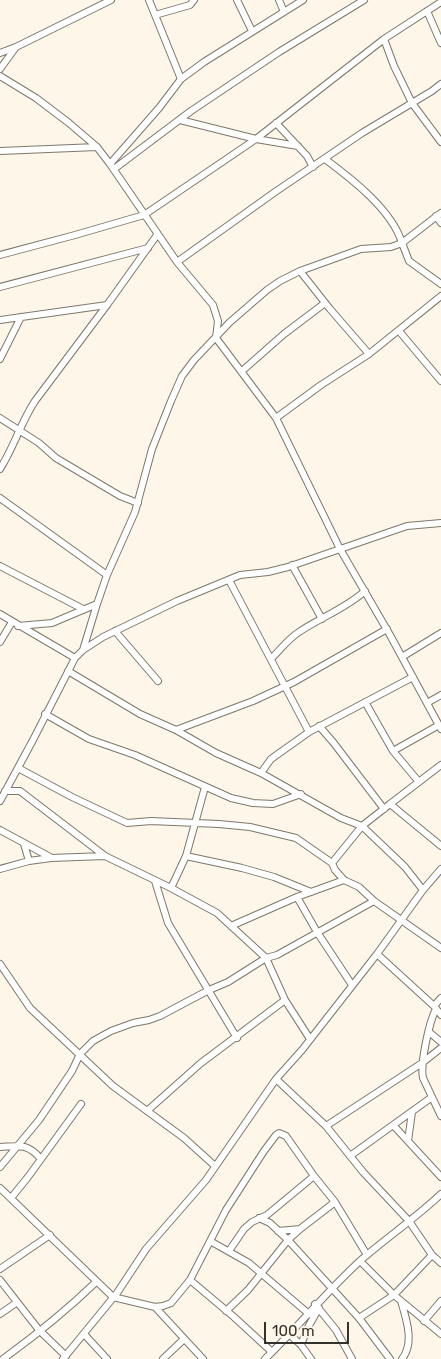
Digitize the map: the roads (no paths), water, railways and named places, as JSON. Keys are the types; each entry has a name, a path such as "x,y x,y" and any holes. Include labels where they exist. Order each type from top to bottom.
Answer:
{"street":[{"path":"0,53 111,0"},
{"path":"149,0 181,79"},
{"path":"155,15 190,5 194,0"},
{"path":"236,0 252,31"},
{"path":"279,0 284,12"},
{"path":"112,166 181,79 252,31 303,0"},
{"path":"112,166 279,52 364,0"},
{"path":"0,255 144,215 256,139 384,39 441,2"},
{"path":"427,11 441,43"},
{"path":"384,39 394,66 412,103 441,142"},
{"path":"0,69 16,47"},
{"path":"0,76 36,98 70,123 97,147 177,262 213,306 218,321 216,338 242,370 276,418 340,549 387,629 440,727 393,751"},
{"path":"177,262 362,133 441,84"},
{"path":"180,120 256,139 298,146"},
{"path":"276,124 307,156 313,167"},
{"path":"0,151 97,147"},
{"path":"307,156 323,161 380,207 398,231 409,261 441,284"},
{"path":"82,650 107,574 135,512 152,449 182,376 194,360 230,322 267,290 300,271 361,250 384,248 402,242 439,215 441,223"},
{"path":"0,469 25,416 35,401 158,234"},
{"path":"0,287 46,273 148,248"},
{"path":"300,271 325,303 370,354"},
{"path":"276,418 314,390 370,354 441,296"},
{"path":"242,370 284,334 325,303"},
{"path":"0,320 108,304"},
{"path":"0,359 20,318"},
{"path":"399,331 441,381"},
{"path":"0,418 19,432 39,443 56,458 120,496 138,503"},
{"path":"0,498 107,574"},
{"path":"0,800 75,658 82,650 115,631 177,601 240,575 268,572 292,565 407,526 441,523"},
{"path":"292,565 322,619"},
{"path":"0,566 83,609"},
{"path":"229,580 286,685 309,732"},
{"path":"271,659 289,639 345,606 365,590"},
{"path":"0,642 15,624 52,623 97,604"},
{"path":"0,614 75,658"},
{"path":"176,730 253,701 286,685 387,629"},
{"path":"115,631 158,681"},
{"path":"402,657 441,633"},
{"path":"68,671 140,714 261,773 341,818 362,826 405,867 423,890"},
{"path":"261,773 271,759 309,732 413,677"},
{"path":"427,703 441,695"},
{"path":"365,702 393,751 419,782"},
{"path":"45,714 89,739 135,755 205,788 231,798 253,803 273,804 301,794"},
{"path":"319,726 384,809"},
{"path":"332,863 362,826 441,765"},
{"path":"18,768 65,794 127,823 151,821 250,827 296,838 332,863 335,870 344,880 359,887 374,901 440,945"},
{"path":"9,784 105,856 217,913 266,958 286,1000 310,1039"},
{"path":"171,888 186,856 205,788"},
{"path":"5,792 20,791"},
{"path":"390,804 441,846"},
{"path":"0,830 51,858"},
{"path":"24,844 29,861"},
{"path":"0,869 29,861 51,858 105,856"},
{"path":"186,856 266,874 311,892"},
{"path":"0,1280 16,1303 65,1357 113,1297 146,1249 206,1180 276,1080 377,954 423,890 441,869"},
{"path":"332,884 335,870"},
{"path":"231,926 297,897 344,880"},
{"path":"156,881 168,923 210,990 237,1038"},
{"path":"297,897 317,932 352,985"},
{"path":"0,1167 55,1096 72,1071 80,1054 93,1042 111,1031 160,1016 240,976 266,958 277,955 374,901"},
{"path":"377,954 435,1007 441,1015"},
{"path":"0,964 30,1008 113,1086 184,1138 216,1166"},
{"path":"441,998 435,1007 422,1062 423,1078 441,1116"},
{"path":"147,1111 201,1063 286,1000"},
{"path":"429,1032 441,1042"},
{"path":"326,1126 441,1048"},
{"path":"276,1080 326,1126 409,1222 432,1255 441,1263"},
{"path":"350,1156 432,1097"},
{"path":"11,1198 82,1104"},
{"path":"408,1141 412,1112"},
{"path":"401,1120 401,1134"},
{"path":"394,1126 441,1177"},
{"path":"1,1192 11,1198 113,1297 155,1307 163,1306 171,1303 190,1280 226,1210 264,1151 279,1133 286,1136 335,1202 367,1255"},
{"path":"0,1147 17,1146 31,1148 41,1159"},
{"path":"230,1251 244,1229 252,1222 267,1215 314,1176"},
{"path":"265,1359 360,1261 441,1194"},
{"path":"226,1311 262,1274 288,1240 335,1202"},
{"path":"267,1215 270,1223"},
{"path":"259,1218 270,1223 288,1240 359,1318 390,1359"},
{"path":"278,1231 300,1229"},
{"path":"0,1268 50,1235"},
{"path":"210,1241 249,1263 309,1314"},
{"path":"359,1318 394,1295 432,1255"},
{"path":"360,1261 394,1295 441,1334"},
{"path":"190,1280 272,1352"},
{"path":"3,1359 53,1320 96,1282"},
{"path":"424,1321 441,1300"},
{"path":"401,1301 408,1328 406,1358"},
{"path":"0,1314 16,1303"},
{"path":"301,1345 317,1306"},
{"path":"317,1306 336,1330 352,1359"},
{"path":"155,1307 203,1359"},
{"path":"408,1328 418,1315"},
{"path":"84,1334 107,1359"},
{"path":"289,1334 301,1345 311,1359"},
{"path":"163,1359 184,1339"}]}
